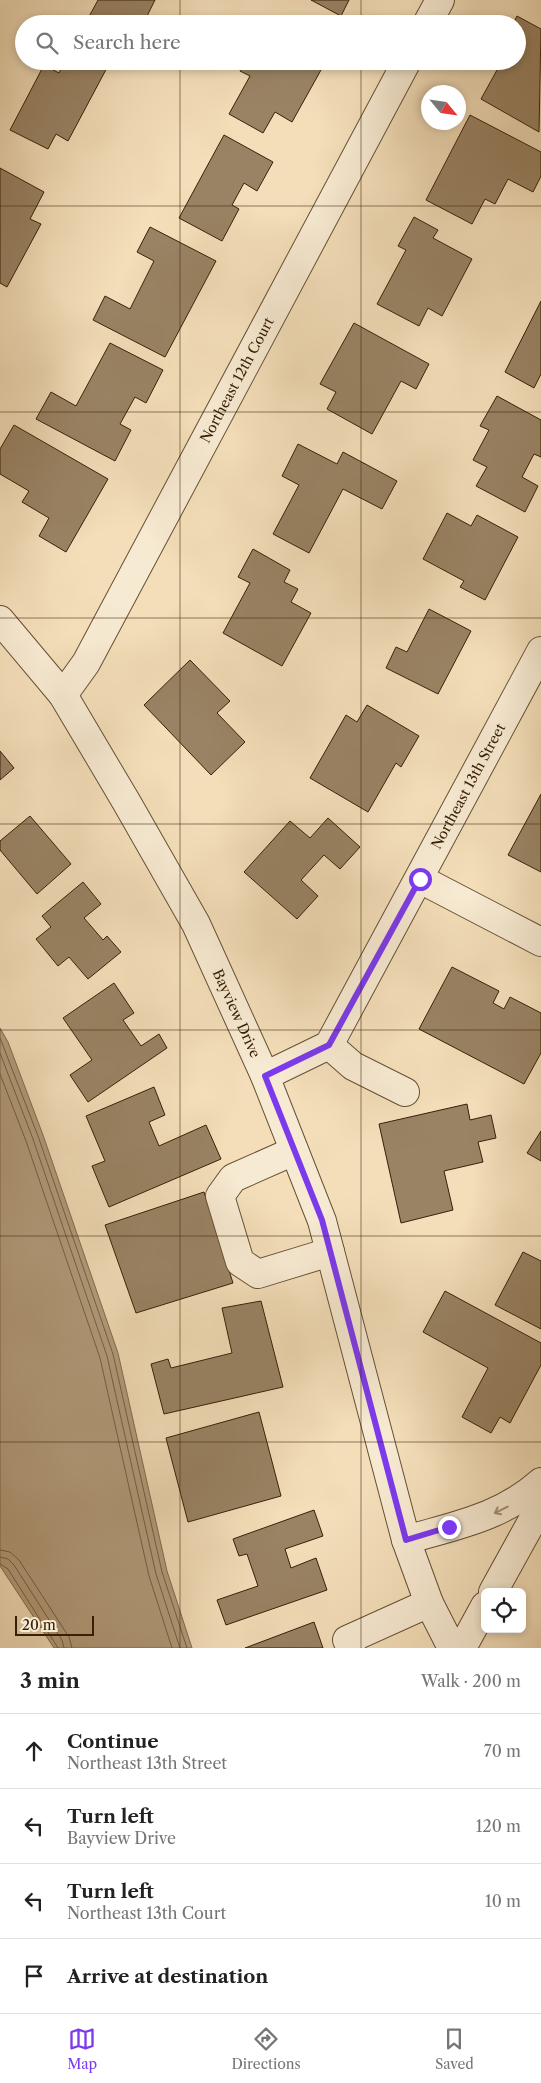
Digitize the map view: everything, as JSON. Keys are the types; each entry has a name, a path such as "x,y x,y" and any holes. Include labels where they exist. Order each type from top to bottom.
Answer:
{"street":[{"path":"432,15 440,0"},
{"name":"Northeast 12th Court","path":"63,695 86,662 402,70"},
{"name":"Bayview Drive","path":"0,620 63,695 196,924 265,1076 322,1220 406,1540 430,1603 452,1648"},
{"name":"Northeast 13th Street","path":"329,1045 420,879 541,650"},
{"path":"420,879 541,942"},
{"path":"265,1076 329,1045 353,1066 405,1092"},
{"path":"294,1151 233,1178 220,1196 240,1262 258,1274 330,1252"},
{"path":"406,1540 497,1513 524,1498 541,1482"},
{"path":"495,1588 536,1514 541,1497"},
{"path":"351,1648 347,1640 430,1603"},
{"path":"462,1648 481,1613"}],"water":[{"path":"0,1028 8,1042 43,1135 118,1353 167,1571 192,1648 54,1648 0,1566"}],"building":[{"path":"98,0 155,0 148,15 90,15"},
{"path":"311,0 349,0 342,15"},
{"path":"526,21 541,29 539,132 481,99 497,70 526,70"},
{"path":"41,70 53,70 59,73 60,70 106,70 68,141 56,134 48,149 10,130"},
{"path":"321,70 292,122 275,112 263,133 229,114 250,76 240,71"},
{"path":"470,115 541,152 541,176 533,192 508,179 495,204 485,199 472,224 426,200 462,130 466,130 466,123"},
{"path":"224,135 273,162 257,191 244,183 232,205 239,209 222,241 179,218"},
{"path":"0,168 44,192 30,219 41,224 7,287 0,283"},
{"path":"414,217 438,230 433,238 472,259 442,316 428,308 419,326 377,304 406,250 398,246"},
{"path":"150,227 216,261 165,357 93,320 105,296 130,309 154,261 137,252"},
{"path":"541,301 541,374 534,388 505,372"},
{"path":"354,323 429,364 416,389 401,381 372,434 327,409 336,392 320,384"},
{"path":"110,343 163,370 146,403 135,397 120,424 131,430 115,461 36,419 51,392 76,406"},
{"path":"497,396 541,420 541,457 534,454 522,477 538,486 525,512 476,486 487,467 473,460 489,430 480,426"},
{"path":"14,425 108,479 66,552 39,536 49,518 22,502 29,491 0,474 0,449"},
{"path":"298,444 337,464 343,452 397,481 382,509 343,489 309,553 273,534 299,485 282,476"},
{"path":"447,513 471,526 477,515 518,537 485,600 460,587 464,581 423,559"},
{"path":"253,549 290,570 284,582 298,589 291,602 311,613 282,666 223,633 250,583 238,577"},
{"path":"429,609 471,631 438,694 386,668 396,647 407,652"},
{"path":"190,660 230,701 217,713 245,742 211,775 144,705"},
{"path":"367,705 419,736 401,767 396,763 368,812 310,778 346,715 357,722"},
{"path":"0,751 14,768 0,780"},
{"path":"541,794 541,872 508,855"},
{"path":"30,816 71,864 37,894 0,850 0,841"},
{"path":"328,818 360,847 340,869 324,855 301,880 318,896 297,919 244,872 290,821 310,838"},
{"path":"83,882 101,904 84,918 103,940 107,936 121,952 88,979 69,957 58,966 36,939 51,927 42,916"},
{"path":"452,967 499,991 493,1003 504,1009 510,997 541,1013 541,1053 524,1084 419,1029"},
{"path":"114,983 134,1013 123,1020 141,1046 159,1034 167,1048 88,1102 70,1075 92,1060 63,1018"},
{"path":"154,1087 165,1115 149,1122 159,1146 206,1125 221,1159 109,1207 92,1166 105,1161 86,1116"},
{"path":"467,1104 470,1120 491,1115 496,1138 478,1142 483,1162 444,1171 453,1210 401,1223 379,1124"},
{"path":"541,1131 541,1161 527,1153"},
{"path":"204,1192 233,1283 136,1313 105,1225"},
{"path":"523,1252 541,1261 541,1329 495,1305"},
{"path":"445,1291 541,1343 541,1365 510,1423 500,1417 491,1433 462,1417 488,1368 423,1332"},
{"path":"261,1301 283,1387 164,1414 151,1364 168,1359 171,1368 232,1353 222,1308"},
{"path":"259,1412 281,1496 188,1522 166,1438"},
{"path":"314,1510 323,1536 285,1549 291,1568 316,1558 327,1590 226,1625 217,1600 258,1586 247,1554 239,1556 233,1539"},
{"path":"314,1622 323,1648 245,1648"}],"route":[{"path":"420,879 329,1045 265,1076 322,1220 406,1540 449,1527"}]}
